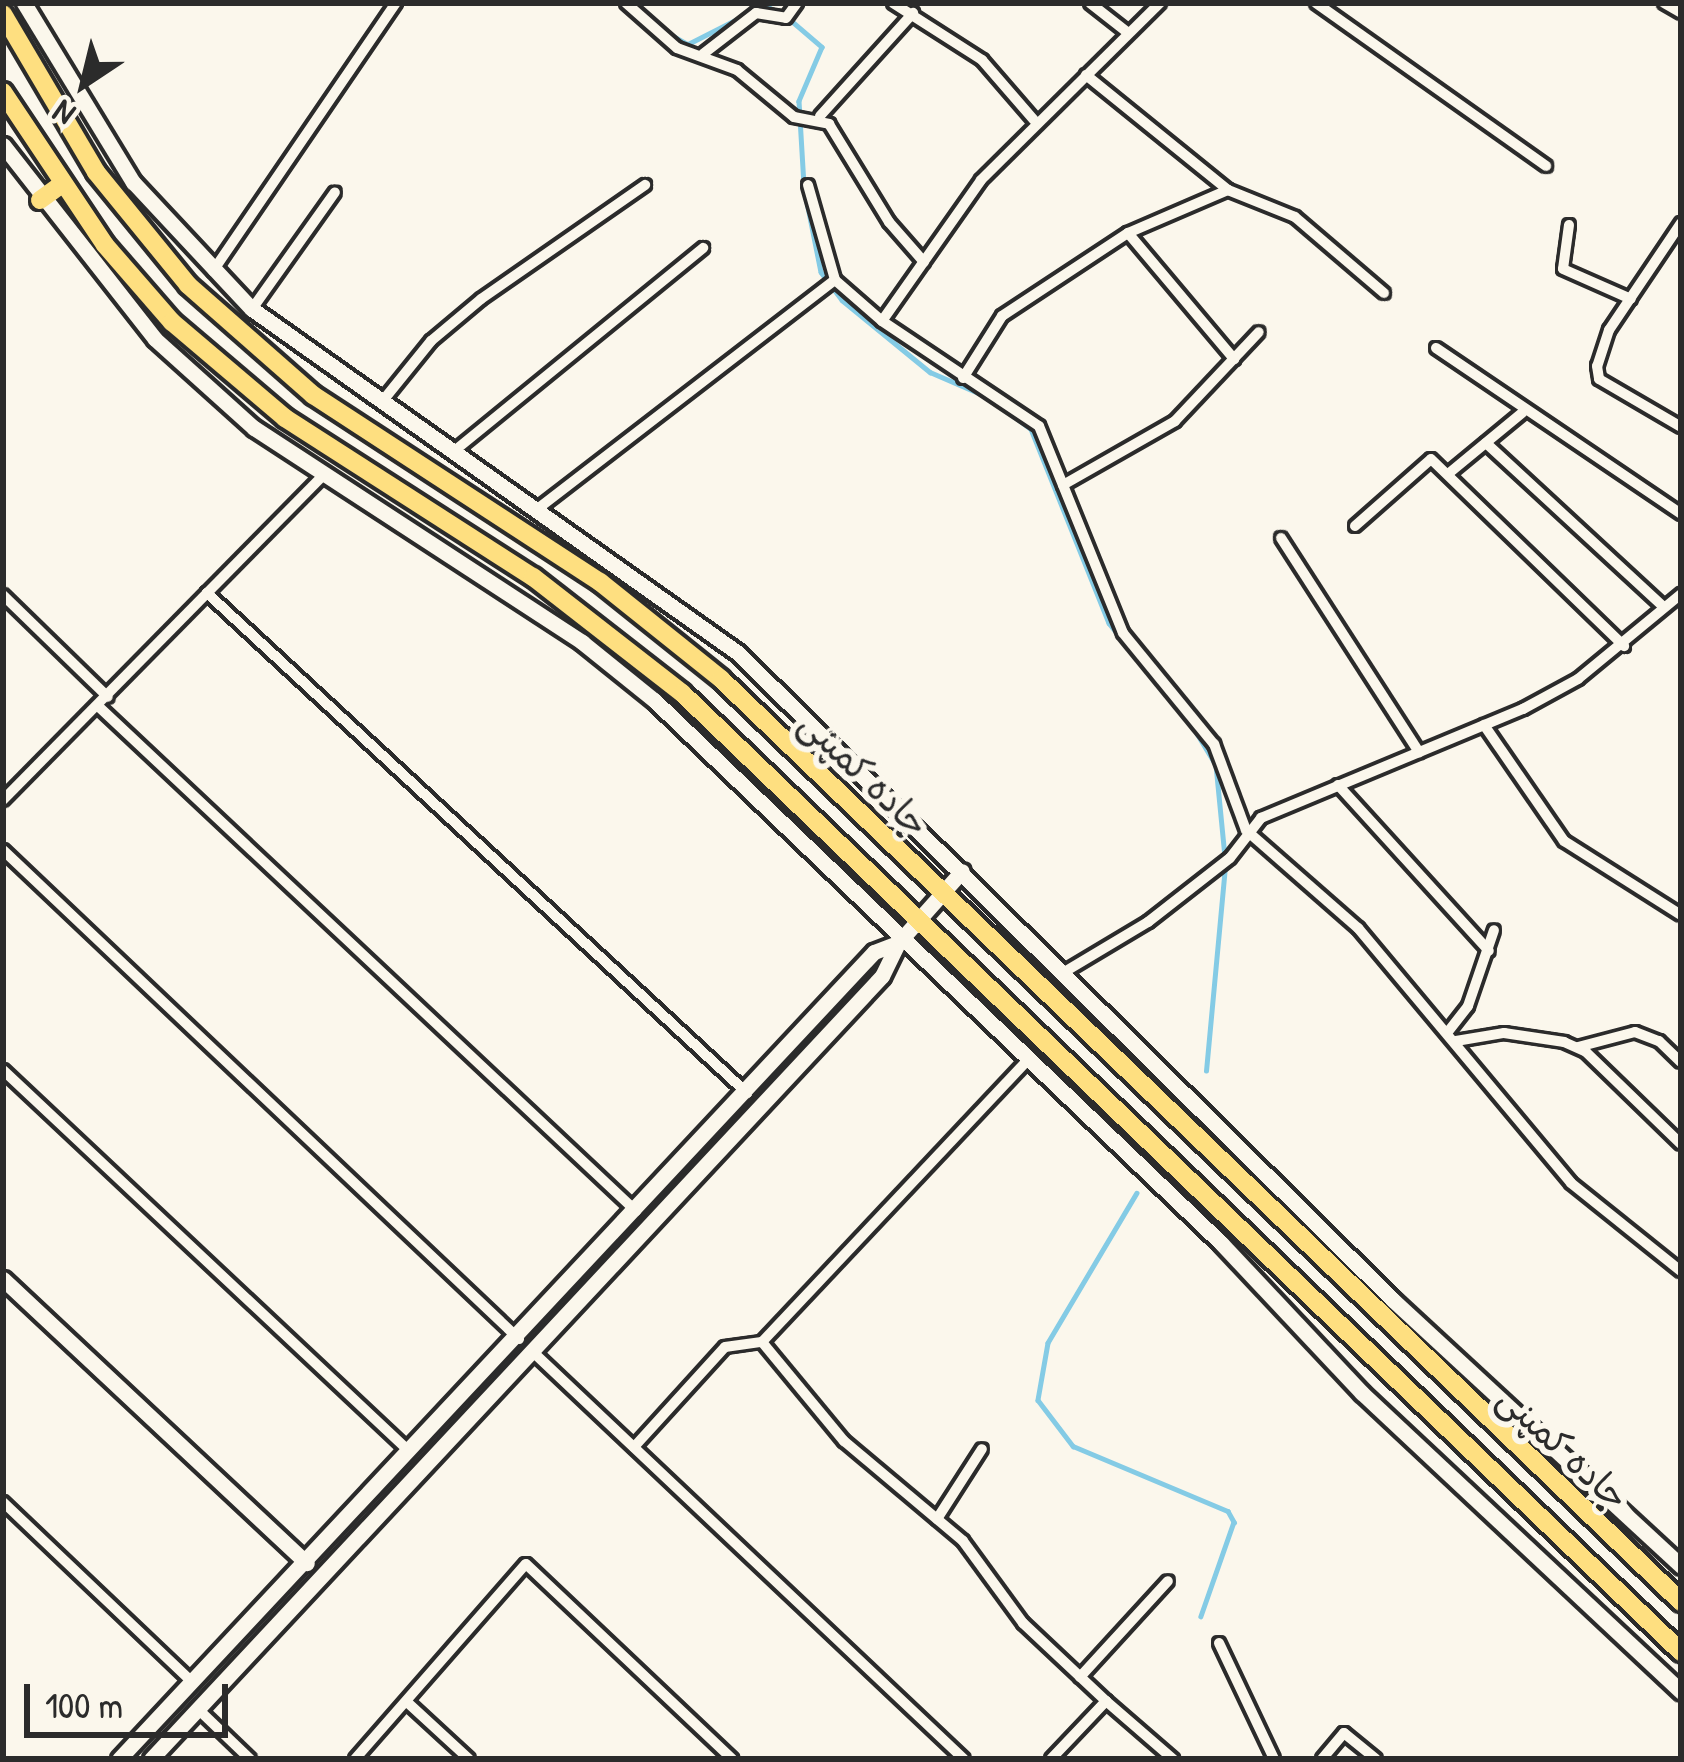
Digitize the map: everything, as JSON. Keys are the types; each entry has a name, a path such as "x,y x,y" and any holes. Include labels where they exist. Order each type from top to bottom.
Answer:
{"highway":[{"name":"جاده کمپنی","path":"3,14 96,172 188,285 314,394 648,618 942,893 1681,1602"},
{"name":"جاده کمپنی","path":"3,92 61,185 172,322 285,418 612,634 920,918 1365,1356 1681,1652"},
{"path":"40,200 61,185"},
{"path":"155,339 172,322"}],"street":[{"path":"24,3 133,182 252,309 381,403 540,508 738,653 1066,971 1393,1300 1681,1566"},
{"path":"213,271 396,3"},
{"path":"626,3 677,48 704,54 794,116 820,116 914,13"},
{"path":"893,3 982,60 1034,120"},
{"path":"1090,3 1127,32"},
{"path":"882,321 1034,120 1160,3"},
{"path":"1316,3 1546,166"},
{"path":"1664,3 1681,13"},
{"path":"704,54 756,13 786,19 796,4"},
{"path":"1086,75 1228,190 1295,217 1384,292"},
{"path":"820,116 924,262"},
{"path":"3,146 9,166 155,339 254,428 582,642 1029,1059 1362,1393 1681,1692"},
{"path":"808,184 835,280 882,321 963,378 999,393 1039,426 1123,633 1214,744 1246,830 1358,928 1571,1183 1681,1271"},
{"path":"381,403 431,341 481,299 645,185"},
{"path":"963,378 1003,316 1128,233 1228,190"},
{"path":"252,309 335,192"},
{"path":"1681,223 1610,330 1599,379 1681,427"},
{"path":"1569,225 1563,269 1631,299"},
{"path":"1128,233 1234,359"},
{"path":"453,452 703,248"},
{"path":"540,508 835,280"},
{"path":"1064,485 1175,422 1259,332"},
{"path":"1436,348 1522,413 1610,459 1681,514"},
{"path":"1448,474 1522,413"},
{"path":"1486,443 1664,607"},
{"path":"1355,526 1431,459 1624,646"},
{"path":"3,800 323,475"},
{"path":"1281,538 1419,752"},
{"path":"207,592 747,1093"},
{"path":"1066,971 1148,922 1224,861 1246,830 1578,679 1624,646 1681,594"},
{"path":"3,595 103,701 636,1211"},
{"path":"1484,725 1564,841 1681,914"},
{"path":"1338,785 1489,951"},
{"path":"3,850 519,1339"},
{"path":"151,1759 882,976 901,939 962,871"},
{"path":"1451,1037 1468,1006 1494,930"},
{"path":"118,1759 519,1339 874,952 901,939"},
{"path":"1451,1037 1504,1033 1575,1047 1635,1033 1659,1041 1681,1063"},
{"path":"1575,1047 1681,1144"},
{"path":"763,1342 771,1325 1029,1059"},
{"path":"3,1070 410,1452"},
{"path":"605,1245 620,1259"},
{"path":"3,1279 307,1562"},
{"path":"634,1447 718,1352 763,1342"},
{"path":"763,1342 844,1441 937,1519 1080,1677 1173,1759"},
{"path":"535,1352 964,1759"},
{"path":"439,1423 455,1438"},
{"path":"937,1519 982,1449"},
{"path":"3,1502 192,1682"},
{"path":"356,1759 526,1564 732,1759"},
{"path":"1080,1677 1155,1605 1168,1581"},
{"path":"1219,1643 1274,1759"},
{"path":"1051,1759 1106,1701"},
{"path":"407,1702 470,1759"},
{"path":"198,1709 250,1759"},
{"path":"1322,1759 1344,1733 1376,1759"}],"waterway":[{"path":"636,3 658,24"},
{"path":"666,32 688,44 765,5 777,12"},
{"path":"787,17 822,47 799,101 804,186"},
{"path":"806,197 821,272 842,300 930,372 988,397"},
{"path":"1011,414 1031,429 1109,623 1158,684"},
{"path":"1192,725 1216,765 1225,856"},
{"path":"1206,1071 1225,868"},
{"path":"1137,1193 1048,1343 1038,1400 1073,1446 1228,1511 1234,1522 1201,1616"}]}
